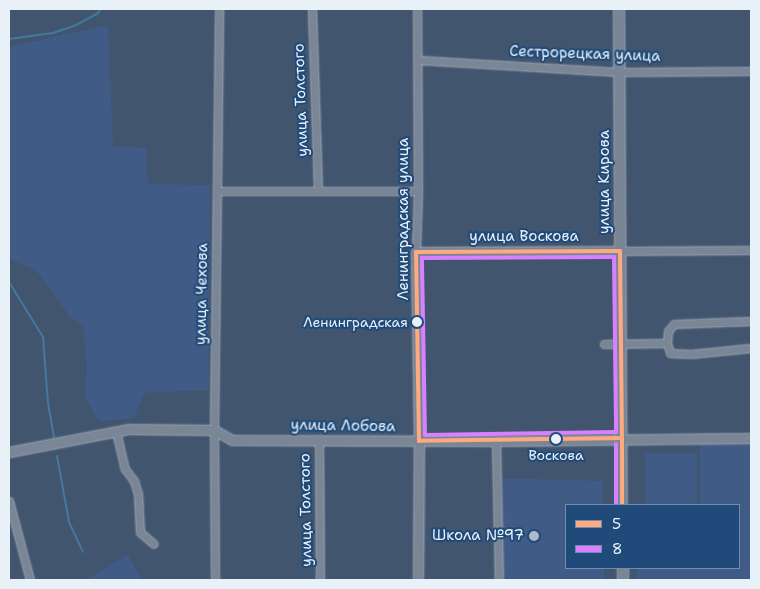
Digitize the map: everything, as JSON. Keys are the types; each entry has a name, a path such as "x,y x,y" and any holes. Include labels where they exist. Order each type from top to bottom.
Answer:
{"main road":[{"name":"улица Кирова","path":"619,9 622,504"}],"street":[{"name":"улица Чехова","path":"215,580 214,430 219,9"},
{"name":"улица Толстого","path":"312,9 318,191"},
{"name":"Ленинградская улица","path":"417,9 418,580"},
{"name":"Сестрорецкая улица","path":"418,60 619,72 751,70"},
{"path":"217,191 418,191"},
{"name":"улица Воскова","path":"416,252 751,250"},
{"path":"751,321 674,324 668,331 667,343 670,353 691,354 751,348"},
{"path":"604,344 667,343"},
{"name":"улица Лобова","path":"9,452 116,431 214,430 232,440 319,439 419,442 622,438 751,438"},
{"path":"116,431 125,469 134,481 138,494 140,532 154,544"},
{"name":"улица Толстого","path":"319,439 320,580"},
{"path":"496,441 499,580"},
{"path":"9,501 30,580"}],"shaded area":[{"path":"108,25 113,146 146,148 148,184 210,185 208,390 144,393 134,418 102,421 97,419 85,395 87,367 83,326 71,318 36,270 9,259 9,47"},
{"path":"751,443 751,580 637,580 637,569 740,569 740,504 700,504 700,445"},
{"path":"645,453 697,453 697,504 645,504"},
{"name":"Школа №97","path":"502,478 603,481 603,504 565,504 565,569 604,569 604,580 503,580"},
{"path":"128,555 142,580 85,580"}],"waterway":[{"path":"9,39 53,33 76,25 97,14 101,9"},
{"path":"9,282 43,337 48,403 54,437"},
{"path":"57,456 69,522 83,552"}],"transit line":[{"name":"5","path":"620,251 622,438 419,441 416,252 620,251"},
{"name":"8","path":"614,257 616,432 425,435 422,258 614,257"},
{"name":"5","path":"622,438 622,504"},
{"name":"8","path":"616,444 616,504"}],"place":[{"name":"Ленинградская","path":"417,322"},
{"name":"Воскова","path":"556,439"},
{"name":"Школа №97","path":"534,536"}]}
